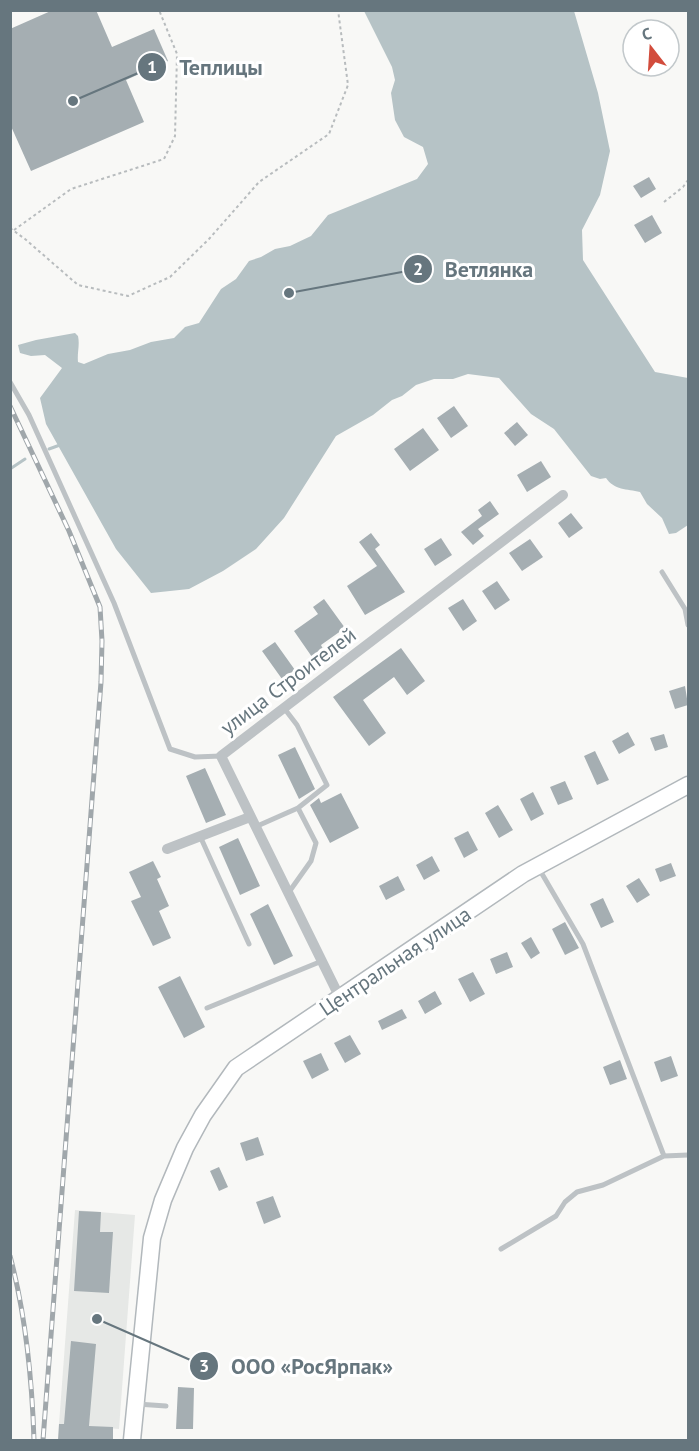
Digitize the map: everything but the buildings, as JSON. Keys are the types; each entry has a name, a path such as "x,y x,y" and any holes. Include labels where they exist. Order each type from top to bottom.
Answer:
{"main road":[{"name":"Центральная улица","path":"132,1440 152,1238 163,1200 185,1148 203,1115 236,1068 523,874 688,785"}],"street":[{"name":"улица Строителей","path":"340,998 221,756 563,495"},
{"path":"167,849 200,836 252,822"}],"lane":[{"path":"10,382 29,415 114,603 170,749 195,757 221,756"},
{"path":"662,572 685,609 688,626"},
{"path":"252,822 298,808 327,785 297,725 284,708"},
{"path":"288,893 311,861 316,843 298,808"},
{"path":"200,836 249,944"},
{"path":"537,866 583,944 664,1156"},
{"path":"207,1008 322,961"},
{"path":"501,1248 556,1216 565,1202 577,1192 603,1185 664,1156 688,1155"},
{"path":"135,1404 166,1406"}],"path":[{"path":"159,10 177,54 175,136 164,159 70,189 12,229 78,285 128,296 170,277 209,240 259,183 329,134 348,85 338,10"},
{"path":"688,149 688,159"},
{"path":"664,202 683,188 688,180"}],"shaded area":[{"path":"364,11 574,11 598,93 610,151 600,195 582,230 583,260 655,372 688,378 688,525 676,533 669,534 662,518 647,504 640,492 617,487 606,478 591,476 554,429 531,414 499,378 468,374 453,379 434,379 416,385 373,415 336,436 284,518 256,549 223,571 189,589 151,593 116,549 46,424 40,398 62,368 45,355 31,356 20,353 18,345 75,333 79,339 78,362 84,364 108,354 174,338 185,327 199,323 221,289 236,279 249,261 311,236 328,215 417,179 428,164 423,147 404,137 395,120 391,93 395,80 392,67"},
{"path":"75,1210 135,1215 119,1429 59,1424"}],"waterway":[{"path":"49,449 60,445"},
{"path":"10,469 25,459"}],"railway":[{"path":"10,406 69,531 100,607 102,641 101,682 43,1440"},
{"path":"10,1256 27,1348 34,1440"}],"place":[{"name":"Теплицы","path":"73,101"},
{"name":"Ветлянка","path":"289,293"},
{"name":"ООО «РосЯрпак»","path":"97,1319"}]}
